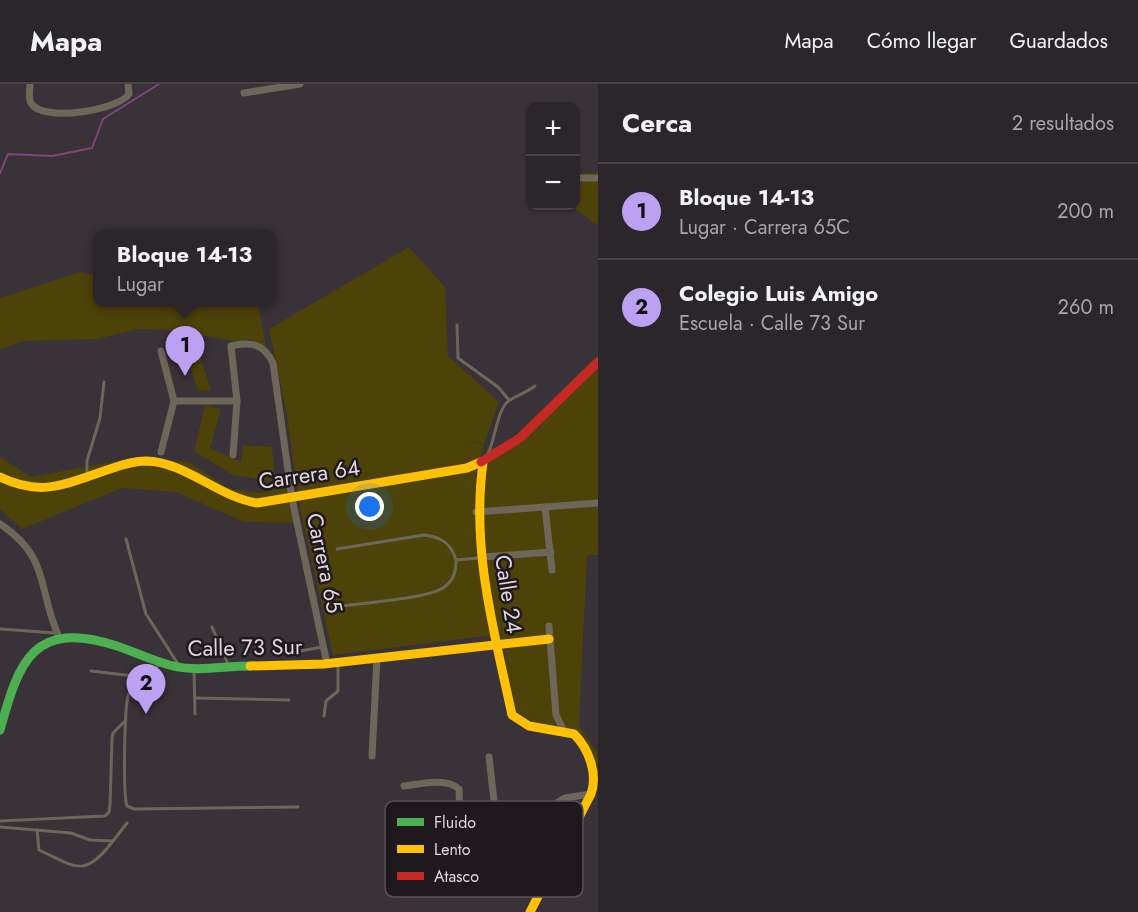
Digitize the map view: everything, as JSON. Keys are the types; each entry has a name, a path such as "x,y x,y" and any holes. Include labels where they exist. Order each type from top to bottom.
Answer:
{"street":[{"path":"30,84 30,99 33,106 40,110 58,113 102,107 124,99 129,94 128,84"},
{"path":"244,93 300,84"},
{"path":"580,178 598,178"},
{"name":"Carrera 65","path":"237,402 231,346 243,343 256,345 268,352 273,363 292,499 325,647 333,663"},
{"path":"161,351 174,401 161,452"},
{"name":"Carrera 64","path":"0,477 17,485 41,489 88,478 125,464 145,461 166,464 239,501 257,502 292,499 483,463 510,445 598,362"},
{"path":"174,401 237,402 233,455"},
{"name":"Calle 24","path":"483,463 476,512 497,641 512,715 524,725 534,729 563,729"},
{"path":"476,512 598,503"},
{"path":"545,507 552,570"},
{"path":"0,524 25,544 38,564 58,636 23,659 17,671 0,730"},
{"path":"483,557 551,552"},
{"path":"549,626 556,715 563,729 580,739 593,768 594,787 583,808"},
{"name":"Calle 73 Sur","path":"58,636 100,639 161,663 194,669 333,663 497,641 549,639"},
{"path":"372,756 377,658"},
{"path":"489,756 494,801"},
{"path":"404,786 445,783 457,786 460,801"},
{"path":"560,801 594,787"},
{"path":"530,912 538,897"}],"lane":[{"path":"457,325 458,358 489,380 509,400"},
{"path":"88,478 87,461 100,418 104,382"},
{"path":"483,463 493,446 502,408 509,400 535,386"},
{"path":"336,607 432,592 443,588 456,572 456,560 447,543 436,536 424,535 337,549"},
{"path":"126,539 146,614 180,668"},
{"path":"456,560 483,557"},
{"path":"212,627 229,666"},
{"path":"0,628 58,636"},
{"path":"294,652 325,647"},
{"path":"161,663 142,677 129,693 126,720 127,806 134,808 298,807"},
{"path":"324,716 326,701 338,691 333,663"},
{"path":"194,669 195,714"},
{"path":"92,670 142,677"},
{"path":"195,698 289,700"},
{"path":"0,822 105,816 111,806 113,733 126,720"},
{"path":"37,830 39,849 72,867 92,865 127,823"},
{"path":"0,827 113,841"}],"shaded area":[{"path":"598,172 598,226 576,210 580,210 580,174"},
{"path":"409,247 445,287 448,356 499,402 484,444 463,439 484,445 475,477 480,476 487,448 502,448 598,355 598,555 587,555 579,725 598,754 598,782 580,736 535,723 511,708 504,649 486,636 333,655 300,508 286,410 269,329"},
{"path":"80,272 93,275 93,307 259,307 266,347 250,339 240,342 172,330 137,329 98,339 24,341 0,349 0,298"},
{"path":"199,354 211,390 198,391 187,356"},
{"path":"205,405 221,409 210,448 241,462 243,445 272,447 275,482 233,475 194,451"},
{"path":"0,457 31,477 132,458 189,462 228,488 260,493 294,486 301,523 244,522 176,492 122,488 22,529 0,509"}],"waterway":[{"path":"0,173 8,154 52,156 92,148 103,119 159,84"}],"traffic: fast":[{"path":"0,730 14,684 23,666 34,652 48,643 66,638 89,639 117,646 158,662 182,668 250,666"}],"traffic: slow":[{"path":"0,477 30,487 55,486 123,465 146,461 175,467 229,494 257,503 467,468 481,462"},
{"path":"483,463 480,495 482,558 486,590 512,715 529,726 574,734 579,740 588,754 593,770 591,794 583,809"},
{"path":"250,666 324,664 549,639"},
{"path":"530,912 538,897"}],"traffic: jam":[{"path":"481,462 520,438 598,362"}],"place":[{"name":"Bloque 14-13","path":"185,376"},
{"name":"Colegio Luis Amigo","path":"146,714"}]}
